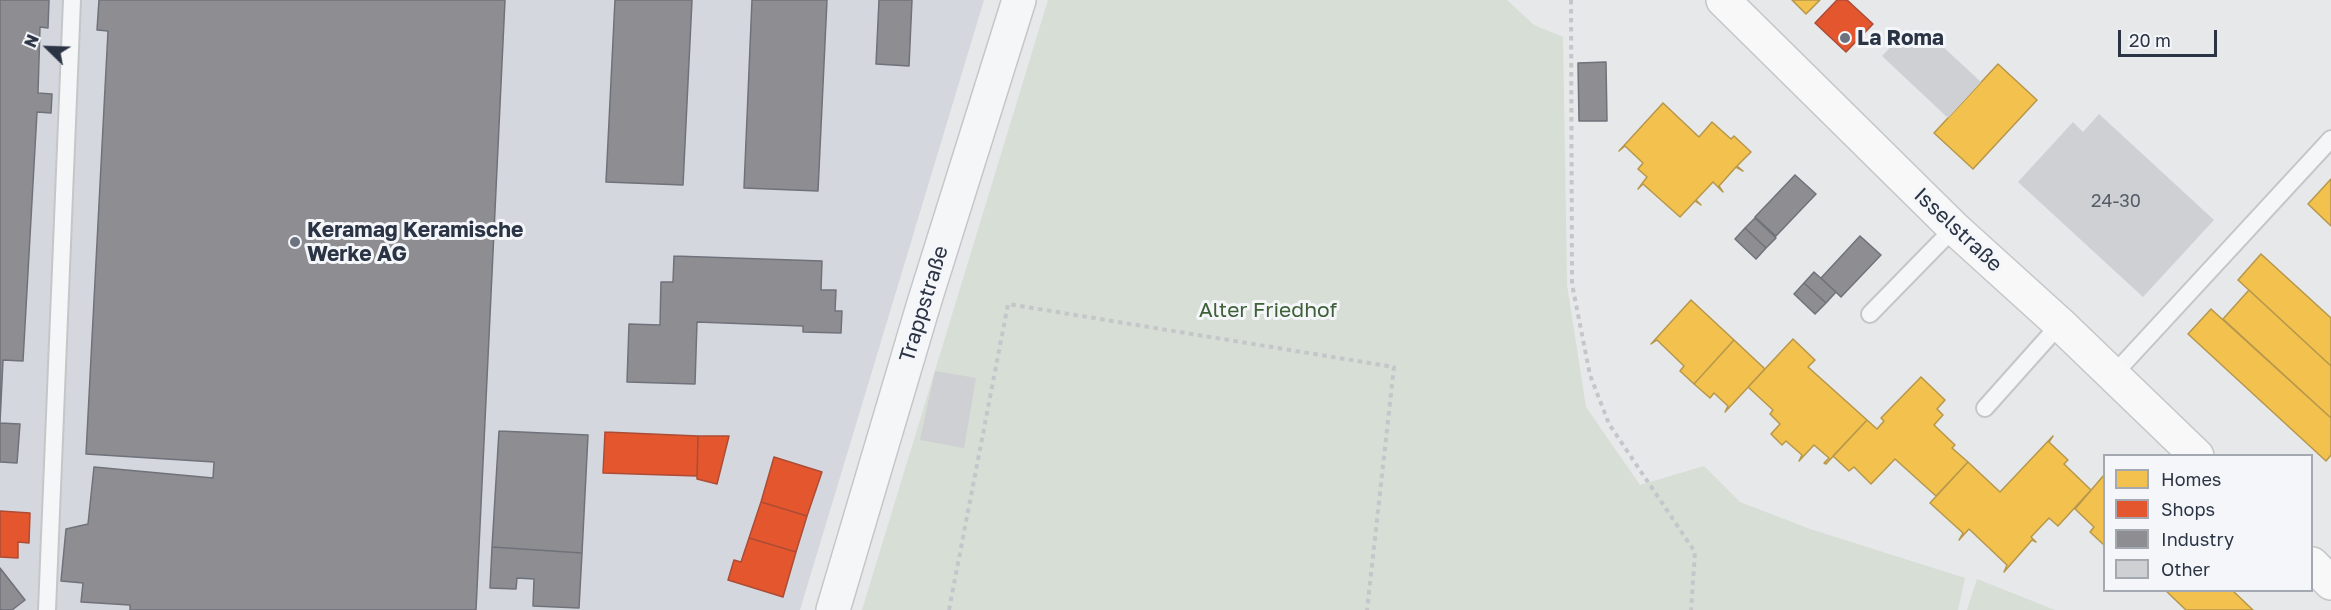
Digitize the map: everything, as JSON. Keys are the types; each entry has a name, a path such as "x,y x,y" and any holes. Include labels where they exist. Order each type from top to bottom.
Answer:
{"main road":[{"name":"Isselstraße","path":"1723,0 1954,228 2060,324 2195,454"},
{"path":"2313,565 2331,583"}],"street":[{"name":"Trappstraße","path":"833,610 924,303 1019,0"}],"lane":[{"path":"47,610 72,0"},
{"path":"2113,375 2331,139"},
{"path":"1870,314 1954,228"},
{"path":"1984,408 2060,324"}],"path":[{"path":"1571,0 1572,284 1583,341 1590,375 1609,424 1695,552 1692,610"},
{"path":"949,610 1008,304 1394,367 1367,610"}],"shaded area":[{"path":"0,0 984,0 800,610 0,610"}],"green space":[{"name":"Alter Friedhof","path":"1048,0 1507,0 1534,25 1563,37 1567,285 1586,407 1640,485 1704,466 1740,502 1810,529 1965,578 1958,610 862,610"},
{"path":"1977,579 2055,610 1967,610"}],"building: Homes":[{"path":"1792,0 1820,0 1806,14"},
{"path":"1998,64 2037,100 1973,169 1934,133"},
{"path":"1663,103 1699,137 1712,122 1731,139 1734,136 1751,152 1737,166 1743,171 1736,167 1719,186 1723,192 1713,182 1696,200 1701,205 1695,201 1680,217 1643,184 1638,189 1647,177 1638,169 1643,163 1625,146 1619,151"},
{"path":"2331,179 2331,226 2308,204"},
{"path":"2261,254 2331,318 2331,366 2238,280"},
{"path":"2249,290 2331,366 2331,418 2223,319"},
{"path":"1691,300 1734,340 1694,384 1680,371 1684,366 1657,340 1651,344"},
{"path":"2211,309 2331,418 2331,455 2326,461 2188,334"},
{"path":"1793,339 1815,360 1808,367 1867,420 1826,464 1824,463 1829,458 1814,445 1799,461 1802,455 1786,441 1782,445 1771,434 1780,424 1770,414 1773,410 1748,387"},
{"path":"1734,340 1765,369 1725,412 1728,406 1714,393 1710,398 1694,384"},
{"path":"1921,377 1945,400 1937,409 1943,415 1934,425 1955,445 1952,448 1968,462 1936,496 1895,459 1871,484 1854,467 1849,471 1833,456 1867,420 1877,429 1884,421 1881,418"},
{"path":"2053,436 2049,442 2068,460 2064,464 2091,490 2058,526 2049,518 2031,537 2036,542 2032,540 2004,572 2007,565 1969,529 1959,540 1963,533 1930,503 1968,462 2000,492"},
{"path":"2103,476 2103,544 2090,532 2094,527 2075,509"},
{"path":"2167,592 2234,592 2253,610 2186,610"}],"building: Shops":[{"name":"La Roma","path":"1837,0 1847,0 1873,24 1846,52 1815,23"},
{"path":"605,432 698,436 697,476 603,473"},
{"path":"698,436 729,436 717,484 697,479"},
{"path":"774,457 822,472 807,516 761,502"},
{"path":"761,502 807,516 796,552 749,538"},
{"path":"0,511 30,513 29,543 18,542 18,558 0,557"},
{"path":"749,538 796,552 783,597 728,580 734,560 741,562"}],"building: Industry":[{"path":"0,0 49,0 48,28 40,27 38,93 52,94 51,113 37,112 23,361 3,360 0,423"},
{"name":"Keramag Keramische Werke AG","path":"99,0 505,0 476,610 130,610 130,605 81,602 83,583 61,581 66,529 88,524 94,467 213,478 214,462 86,454 108,31 97,30"},
{"path":"615,0 692,0 683,185 606,182"},
{"path":"752,0 827,0 818,191 744,188"},
{"path":"879,0 912,0 909,66 876,64"},
{"path":"1606,62 1607,121 1579,121 1578,63"},
{"path":"1795,175 1816,194 1776,236 1755,217"},
{"path":"1755,218 1776,238 1766,248 1745,228"},
{"path":"1745,228 1766,248 1756,259 1735,239"},
{"path":"1860,236 1881,255 1841,297 1821,278"},
{"path":"674,256 822,261 821,290 836,290 835,311 842,311 841,333 803,332 803,326 697,322 695,384 627,382 629,324 660,325 661,282 673,282"},
{"path":"1814,272 1836,292 1826,303 1804,283"},
{"path":"1804,283 1826,303 1815,314 1794,294"},
{"path":"0,423 20,424 17,463 0,462"},
{"path":"499,431 588,435 582,553 492,547"},
{"path":"492,547 582,553 579,608 533,606 534,579 517,578 516,589 490,588"},
{"path":"0,568 25,600 12,610 0,610"}],"building: Other":[{"path":"1925,30 1981,82 1948,118 1882,56 1905,32 1915,41"},
{"path":"2099,114 2214,220 2143,297 2018,182 2073,122 2083,132"},
{"path":"935,371 976,378 964,448 920,440"}],"place":[{"name":"La Roma","path":"1845,38"},
{"name":"Keramag Keramische Werke AG","path":"295,242"}]}
